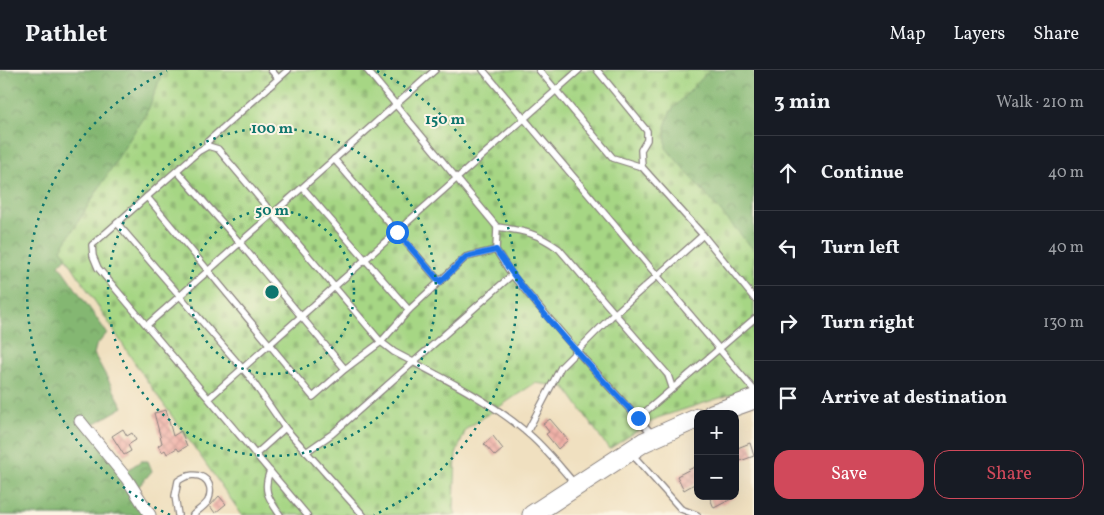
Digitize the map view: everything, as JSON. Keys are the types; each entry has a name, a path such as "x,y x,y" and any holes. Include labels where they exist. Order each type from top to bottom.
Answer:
{"main road":[{"path":"724,410 754,400"},
{"path":"532,515 629,451 694,420"}],"street":[{"path":"80,421 127,479 150,515"}],"lane":[{"path":"271,70 278,78"},
{"path":"288,70 208,142 208,146 92,245 93,256 98,268 307,515"},
{"path":"366,70 498,227 529,231 543,237 559,250 668,375 672,387"},
{"path":"148,325 436,70"},
{"path":"483,70 754,390"},
{"path":"539,70 613,158 642,166 703,235 754,298"},
{"path":"209,398 579,70"},
{"path":"597,70 647,131 647,140 641,150 642,166"},
{"path":"208,146 218,149 381,342 413,362 485,401 527,432 577,485"},
{"path":"334,159 440,282"},
{"path":"177,171 345,369"},
{"path":"302,188 364,261 410,310"},
{"path":"147,197 314,397 345,369 381,342 410,310 466,257 496,250"},
{"path":"117,223 242,369 285,428 363,515"},
{"path":"498,227 496,250 512,275 576,350 655,437"},
{"path":"527,432 561,367 576,350 703,235"},
{"path":"306,452 332,434 512,275"},
{"path":"638,418 672,387 720,350 754,319"},
{"path":"256,454 285,428"},
{"path":"629,451 681,509 697,515"},
{"path":"270,471 265,481 265,493 280,515"},
{"path":"178,515 175,496 178,481 187,474 198,474 206,479 209,492 208,502 193,515"}],"green space":[{"path":"0,70 220,70 148,168 59,265 107,333 96,346 94,354 123,407 94,424 105,437 109,456 124,472 141,461 148,461 152,471 133,493 149,515 0,515"},
{"path":"163,70 710,70 670,112 665,127 666,148 754,250 754,387 657,418 609,449 565,387 535,383 466,429 456,454 454,509 456,515 242,515 138,368 61,249 149,108"},
{"path":"677,70 754,70 754,284 640,136"}],"building":[{"path":"166,410 173,436 181,431 187,446 179,451 177,448 167,454 165,450 162,452 158,446 162,443 154,413"},
{"path":"550,419 568,440 558,449 546,434 549,432 543,424"},
{"path":"123,429 127,436 132,433 136,440 128,445 131,451 124,455 112,436"},
{"path":"493,436 503,449 495,456 484,444"},
{"path":"750,443 754,456 739,462 739,447"},
{"path":"694,467 694,484 684,490 677,476"},
{"path":"219,496 226,504 215,513 210,506"},
{"path":"711,500 729,500 714,508"}],"route":[{"path":"397,232 440,282 466,257 496,250 512,275 576,350 638,418"}]}
